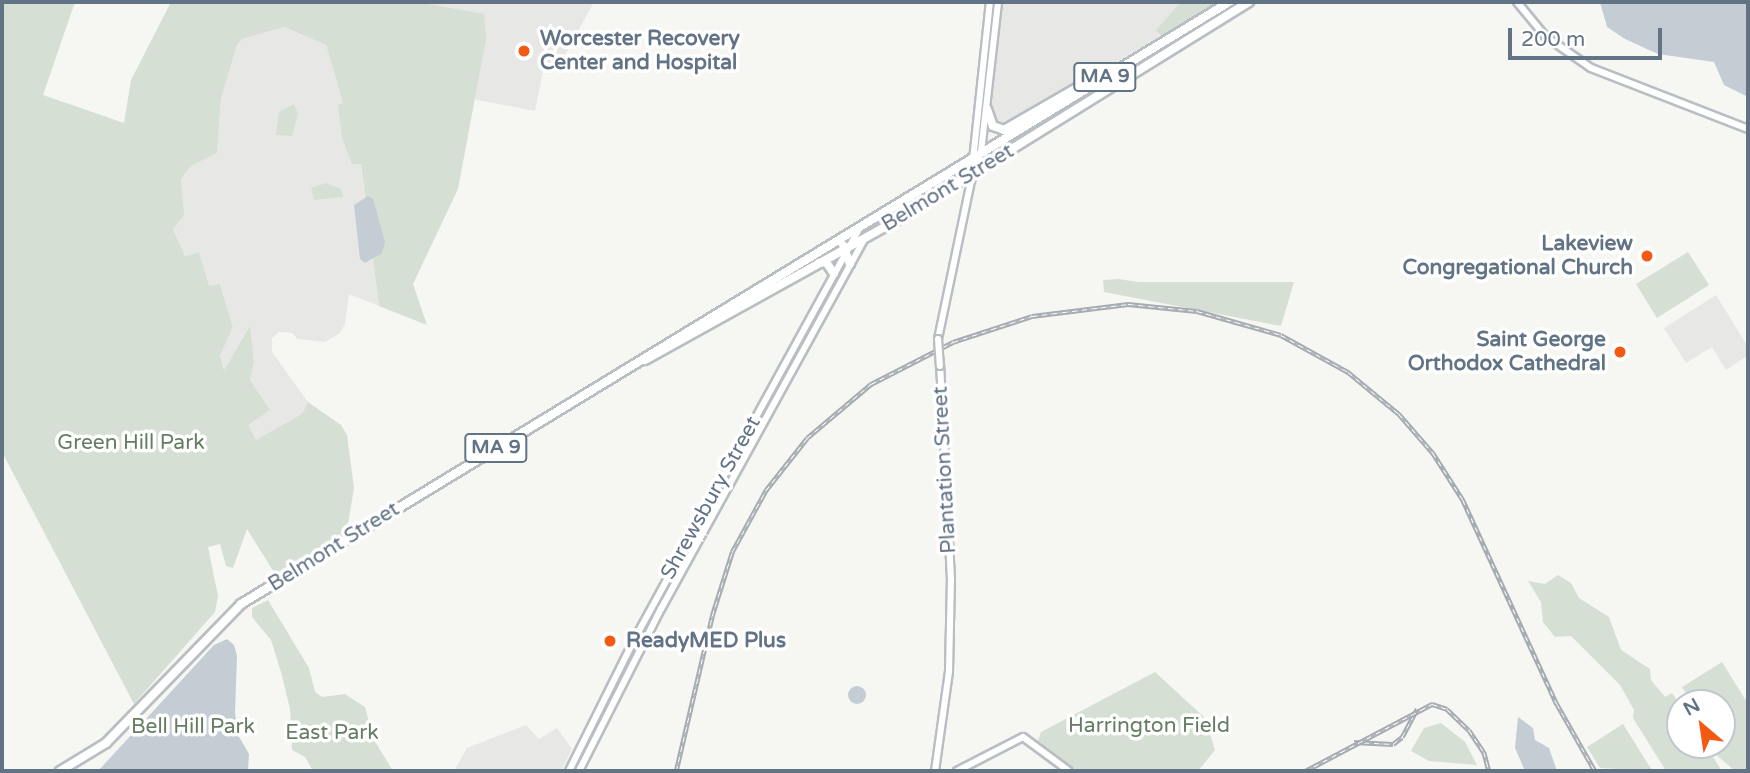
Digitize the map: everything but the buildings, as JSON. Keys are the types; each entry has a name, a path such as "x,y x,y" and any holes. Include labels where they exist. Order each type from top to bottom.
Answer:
{"highway":[{"name":"Belmont Street","path":"639,362 659,346 859,229 972,157 1229,2"},
{"name":"Belmont Street","path":"60,771 111,739 233,610 639,362 865,238 1249,2"},
{"path":"987,109 993,126 1004,130 1080,86 1094,84"},
{"path":"836,241 845,247 850,264"},
{"path":"816,263 826,262 834,274"}],"main road":[{"name":"Plantation Street","path":"974,172 972,157 990,2"},
{"name":"Plantation Street","path":"935,771 948,672 951,580 938,339 974,172 981,152 998,2"},
{"path":"1517,2 1545,36 1591,68 1748,129"},
{"name":"Shrewsbury Street","path":"569,771 658,595 834,274 845,247 859,229"},
{"name":"Shrewsbury Street","path":"579,771 661,609 865,238"},
{"path":"957,771 1023,737 1069,771"}],"shaded area":[{"name":"Worcester Recovery Center and Hospital","path":"417,2 594,2 560,64 545,62 535,111 472,99 484,15"},
{"path":"1001,2 1219,2 1006,127 994,122 991,113"},
{"path":"1600,2 1748,2 1748,97 1724,85 1714,62 1658,54 1625,39 1607,27"},
{"path":"284,27 326,45 360,160 379,306 349,294 345,324 340,333 325,342 297,339 293,333 279,332 272,338 272,352 308,402 302,414 256,441 247,425 269,410 250,380 254,362 250,327 224,370 220,356 233,327 220,284 209,287 199,252 185,256 173,229 183,215 181,179 191,166 217,153 221,99 237,45 242,39"},
{"path":"368,196 373,199 385,242 382,253 365,263 360,259 354,205"},
{"path":"1716,295 1748,347 1748,355 1726,370 1712,347 1686,363 1664,328"},
{"name":"Bell Hill Park","path":"227,639 234,645 237,656 235,713 238,735 249,754 248,771 98,771 214,645"},
{"path":"857,686 863,689 866,695 863,701 857,704 851,701 848,695 851,689"},
{"path":"1518,717 1533,728 1535,740 1549,748 1557,771 1525,771 1515,748"},
{"path":"526,725 539,739 557,728 572,749 561,771 454,771 467,748"}],"green space":[{"name":"Green Hill Park","path":"2,2 75,2 43,95 124,123 131,80 171,2 417,2 484,14 486,39 458,189 413,284 427,325 379,306 361,164 352,164 342,138 338,105 343,103 326,45 284,27 242,39 237,45 221,99 217,153 191,166 181,179 184,215 173,229 185,256 199,252 209,286 220,284 233,327 220,356 224,370 250,326 254,362 250,380 270,410 248,425 256,440 302,414 308,402 341,425 347,435 354,488 344,533 277,577 247,529 233,568 226,566 220,544 208,547 218,596 215,612 134,704 2,452"},
{"path":"1181,2 1219,2 1162,37 1156,30"},
{"path":"294,104 298,114 292,136 276,135 279,112"},
{"path":"326,183 341,189 343,197 314,200 311,188"},
{"path":"1688,252 1709,285 1657,318 1636,284"},
{"path":"1103,280 1137,282 1294,282 1281,326 1104,292"},
{"path":"743,446 737,463 684,561 682,559"},
{"path":"1558,575 1571,583 1579,598 1609,617 1621,650 1650,669 1651,680 1666,696 1666,759 1714,759 1722,771 1666,771 1633,718 1634,710 1620,685 1571,636 1555,637 1543,622 1541,602 1528,581 1545,584"},
{"name":"East Park","path":"268,600 309,668 315,692 322,697 345,694 365,707 374,740 393,771 313,771 305,757 292,750 290,709 281,672 271,640 252,617 252,608"},
{"path":"1722,662 1748,704 1748,771 1735,771 1721,759 1736,759 1736,689 1682,687"},
{"name":"Harrington Field","path":"1155,672 1205,718 1215,750 1198,771 1078,771 1038,741 1041,732"},
{"path":"1441,723 1465,742 1477,765 1429,761 1411,751 1424,728"},
{"path":"1623,724 1653,771 1600,768 1587,747"}],"railway":[{"path":"676,771 712,616 732,552 766,490 807,438 871,384 953,342 1032,316 1128,304 1197,311 1281,335 1348,372 1399,414 1433,453 1463,500 1557,704 1595,771"},
{"path":"1305,771 1432,704 1447,709 1469,730 1484,752 1489,771"},
{"path":"1354,742 1393,744 1402,737 1417,709"}],"place":[{"name":"Worcester Recovery Center and Hospital","path":"524,51"},
{"name":"Lakeview Congregational Church","path":"1647,256"},
{"name":"Saint George Orthodox Cathedral","path":"1620,352"},
{"name":"ReadyMED Plus","path":"610,641"}]}
